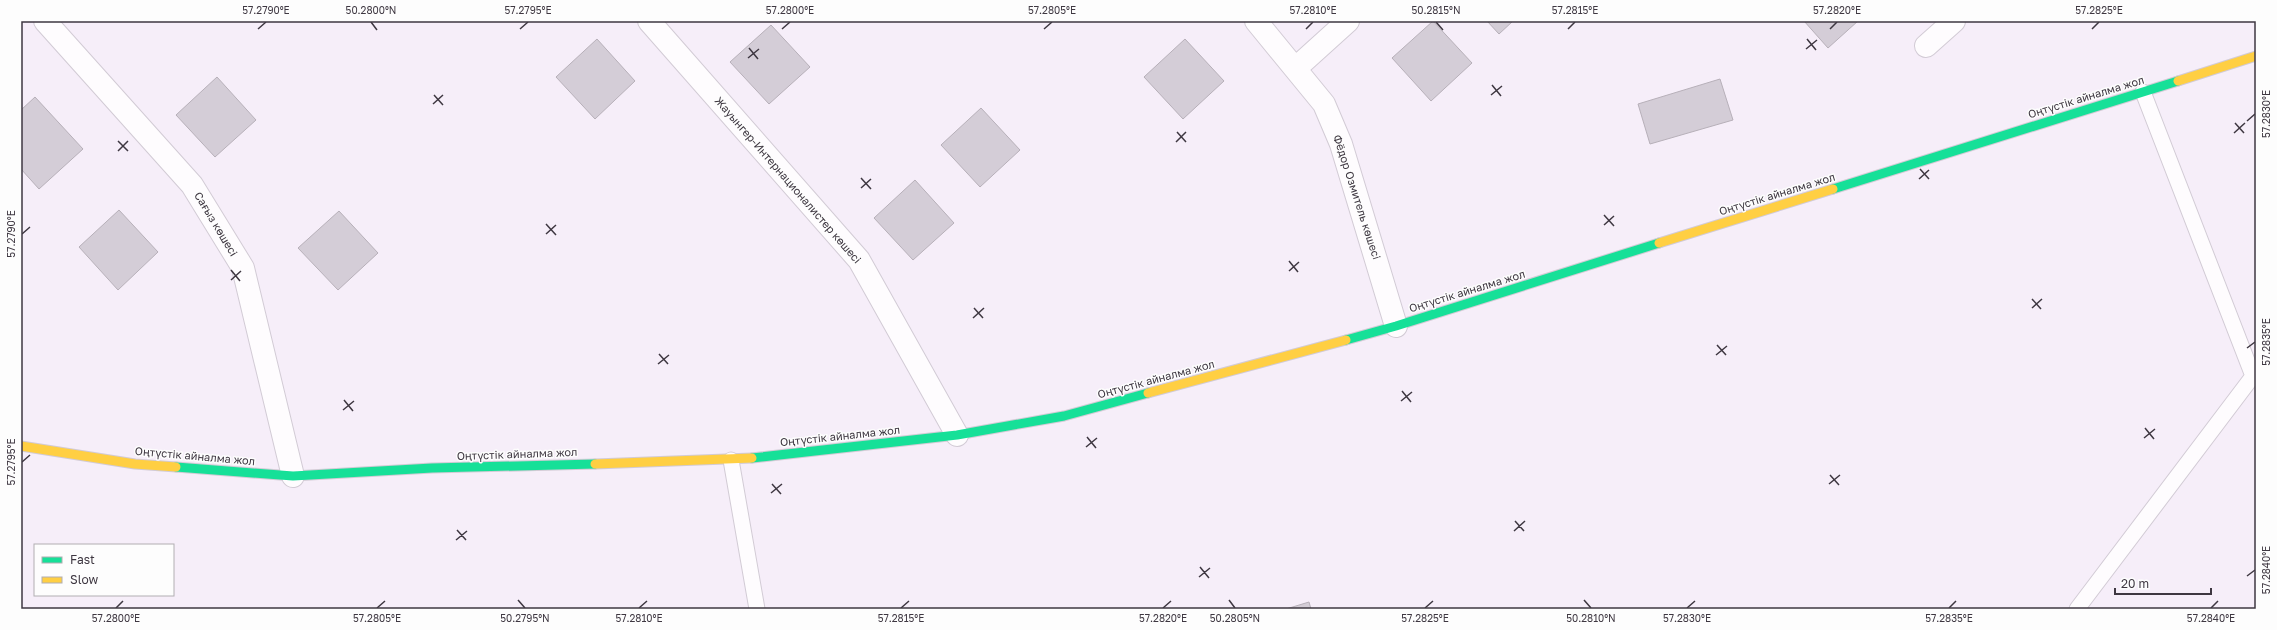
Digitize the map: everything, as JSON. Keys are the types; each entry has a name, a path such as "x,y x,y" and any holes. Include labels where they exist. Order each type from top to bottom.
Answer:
{"highway":[{"name":"Оңтүстік айналма жол","path":"21,446 135,464 293,476 432,468 731,460 957,435 1064,416 1396,326 2256,56"}],"street":[{"name":"Сағыз көшесі","path":"45,21 192,185 243,268 293,476"},
{"name":"Жауынгер-Интернационалистер көшесі","path":"649,21 859,260 957,435"},
{"name":"Фёдор Озмитель көшесі","path":"1256,21 1324,104 1341,144 1396,326"},
{"path":"1296,68 1348,21"},
{"path":"1926,46 1954,21"}],"lane":[{"path":"2077,609 2255,380 2143,92"},
{"path":"731,460 757,609"}],"building":[{"path":"1433,21 1472,63 1431,101 1392,58"},
{"path":"1487,21 1513,21 1499,34"},
{"path":"1804,21 1858,21 1828,48"},
{"path":"771,25 810,67 769,104 730,62"},
{"path":"597,39 635,81 595,119 556,77"},
{"path":"1185,39 1224,81 1183,119 1144,77"},
{"path":"217,77 256,120 215,157 176,115"},
{"path":"1720,79 1733,120 1650,144 1638,104"},
{"path":"35,97 83,149 39,189 21,169 21,110"},
{"path":"981,108 1020,150 980,187 941,145"},
{"path":"915,180 954,223 913,260 874,218"},
{"path":"119,210 158,252 118,290 79,247"},
{"path":"339,211 378,253 338,290 298,248"},
{"path":"1309,602 1311,609 1286,609"}],"traffic: fast":[{"path":"1833,189 2178,81"},
{"path":"1346,340 1396,326 1659,243"},
{"path":"752,458 957,435 1064,416 1148,393"},
{"path":"176,467 293,476 432,468 595,464"}],"traffic: slow":[{"path":"2178,81 2256,56"},
{"path":"1659,243 1833,189"},
{"path":"1148,393 1346,340"},
{"path":"21,446 135,464 176,467"},
{"path":"595,464 752,458"}]}
